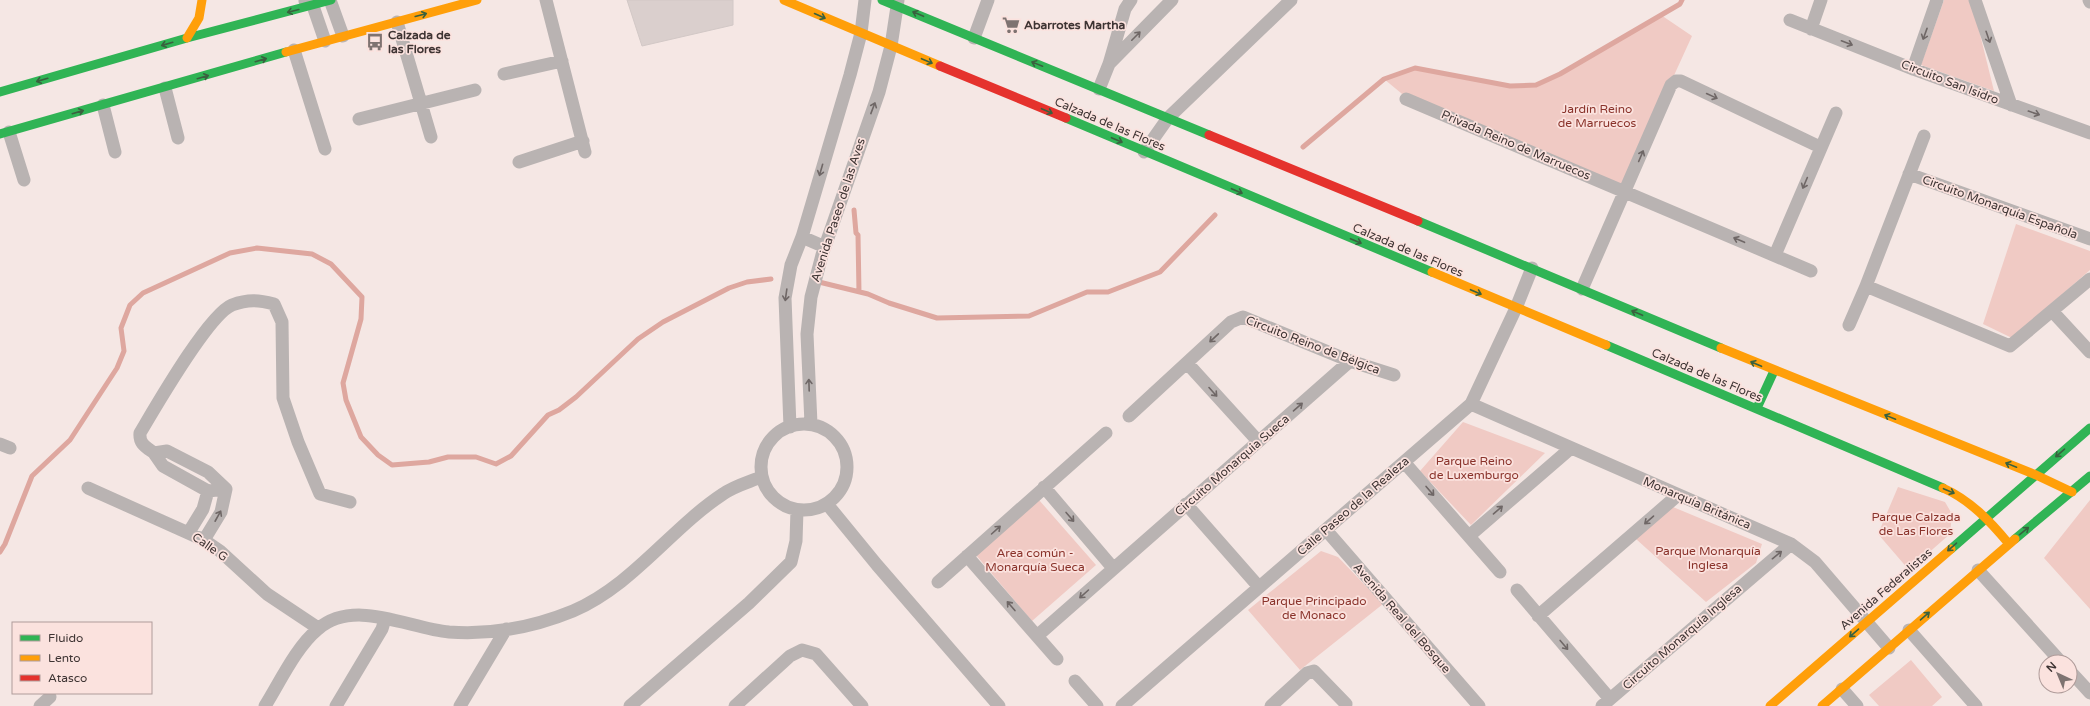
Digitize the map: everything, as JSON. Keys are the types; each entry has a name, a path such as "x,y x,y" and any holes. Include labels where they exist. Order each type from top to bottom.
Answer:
{"street":[{"path":"187,38 200,18 202,0"},
{"path":"0,92 308,3 330,0 343,36"},
{"path":"24,180 5,133 325,41 477,0"},
{"path":"519,162 584,146 546,0"},
{"name":"Calzada de las Flores","path":"784,0 1757,408 1958,495 1973,505 1986,517 2009,544"},
{"path":"790,426 785,298 791,266 802,237 861,33 865,0"},
{"path":"882,0 899,3 974,38 1532,268 1774,371 2036,474 2072,492"},
{"path":"974,38 988,0"},
{"path":"1099,89 1109,64 1125,9 1131,0"},
{"path":"1109,64 1172,0"},
{"path":"1144,152 1168,118 1291,0"},
{"path":"1811,28 1821,0"},
{"path":"1913,68 1938,0"},
{"path":"1975,0 2011,106"},
{"path":"308,3 325,41"},
{"name":"Avenida Paseo de las Aves","path":"811,424 807,334 810,297 859,145 879,92 891,46 899,3"},
{"name":"Circuito San Isidro","path":"1790,20 2011,106 2090,133"},
{"path":"397,22 431,137"},
{"path":"294,50 325,149"},
{"path":"504,74 562,61"},
{"path":"1582,289 1626,192 1671,86 1676,81 1681,81 1820,147"},
{"path":"165,88 178,138"},
{"path":"359,119 475,90"},
{"name":"Privada Reino de Marruecos","path":"1406,99 1810,271"},
{"path":"102,105 115,152"},
{"path":"1774,255 1836,113"},
{"name":"Circuito Monarquía Española","path":"1849,325 1866,286 1924,136"},
{"name":"Circuito Monarquía Española","path":"1909,174 2090,239"},
{"path":"802,237 825,247"},
{"name":"Calle Paseo de la Realeza","path":"1122,706 1471,404 1516,308 1532,268"},
{"path":"1866,286 2010,346 2090,279"},
{"path":"226,489 208,491 163,466 154,453 143,445 140,440 140,434 196,344 219,316 231,305 257,299 274,304 282,322 283,398 310,474 320,494 350,502"},
{"path":"2052,310 2090,352"},
{"name":"Circuito Reino de Bélgica","path":"1129,416 1231,322 1243,317 1350,361 1394,375"},
{"name":"Circuito Monarquia Sueca","path":"1037,636 1350,361"},
{"path":"1187,363 1258,442"},
{"path":"1757,408 1774,371"},
{"name":"Monarquía Británica","path":"1471,404 1791,544 1815,562 1889,648"},
{"path":"811,424 830,432 843,448 846,458 846,474 842,489 827,504 813,510 797,510 787,507 774,499 765,486 761,476 760,466 766,446 772,438 790,426 811,424"},
{"name":"Avenida Federalistas","path":"1770,706 2090,428"},
{"path":"938,582 1106,433"},
{"path":"1469,536 1571,448"},
{"path":"154,453 167,451 208,472 226,489"},
{"path":"1404,462 1500,572"},
{"path":"265,706 303,645 318,628 338,617 360,615 448,632 483,632 527,626 574,610 618,584 724,493 761,476"},
{"path":"1822,706 1978,570 2090,476"},
{"path":"1044,487 1113,568"},
{"name":"Calle G","path":"88,488 204,540 220,551 267,594 318,628"},
{"path":"204,540 221,512 226,489"},
{"path":"189,532 203,509 208,491"},
{"path":"1538,616 1678,495"},
{"path":"827,504 877,566 999,706"},
{"path":"1186,504 1259,588"},
{"path":"635,704 749,602 791,562 796,541 797,510"},
{"name":"Avenida Real del Bosque","path":"1326,530 1479,706"},
{"name":"Circuito Monarquía Inglesa","path":"1517,590 1606,702 1791,544"},
{"path":"968,556 1057,659"},
{"path":"1978,570 2055,654"},
{"path":"336,706 382,629 386,619"},
{"path":"460,706 506,629"},
{"path":"1909,630 1976,706"},
{"path":"735,706 790,656 802,650 816,654 862,706"},
{"path":"1271,706 1307,673 1314,671 1346,704"},
{"path":"2078,680 2090,694"},
{"path":"1075,681 1097,706"},
{"path":"1842,689 1857,706"},
{"path":"40,706 50,697"}],"green space":[{"path":"1944,0 1969,0 1976,18 1994,91 1921,65"},
{"name":"Jardín Reino de Marruecos","path":"1661,15 1692,36 1623,187 1407,98 1384,79 1415,68 1510,86 1536,85 1560,74"},
{"path":"2016,224 2090,251 2090,270 2012,338 1983,324"},
{"name":"Parque Reino de Luxemburgo","path":"1463,422 1545,453 1471,525 1420,471"},
{"name":"Parque Calzada de Las Flores","path":"1898,487 1945,502 1952,514 1950,534 1909,570 1878,534"},
{"name":"Area común - Monarquía Sueca","path":"1039,500 1096,565 1032,621 976,555"},
{"path":"2090,500 2090,609 2044,558"},
{"name":"Parque Monarquía Inglesa","path":"1673,507 1762,544 1756,563 1706,602 1636,539"},
{"name":"Parque Principado de Monaco","path":"1321,551 1338,557 1383,604 1300,670 1248,610"},
{"path":"1911,660 1942,697 1932,706 1879,706 1869,695"}],"building":[{"path":"627,0 733,0 733,25 642,46"}],"waterway":[{"path":"1303,147 1384,79 1415,68 1510,86 1536,85 1560,74 1680,4 1682,0"},
{"path":"854,210 856,233 858,235 859,292"},
{"path":"819,282 868,294 889,303 937,318 1029,316 1087,292 1108,292 1160,272 1215,215"},
{"path":"0,552 5,544 32,476 70,440 117,368 124,351 121,328 130,305 143,293 230,253 257,248 312,254 331,264 362,297 361,319 343,383 346,400 361,437 378,455 392,465 429,462 448,457 476,457 496,464 511,456 548,415 559,410 576,397 638,339 663,322 729,288 747,282 771,279"}],"traffic: fast":[{"path":"0,92 187,38 331,0"},
{"path":"882,0 1209,135"},
{"path":"0,134 286,52"},
{"path":"1066,118 1432,272"},
{"path":"1418,221 1721,348"},
{"path":"1606,345 1943,488"},
{"path":"1757,408 1774,371"},
{"path":"1951,549 2090,428"},
{"path":"2015,539 2090,476"}],"traffic: slow":[{"path":"187,38 199,18 202,0"},
{"path":"286,52 477,0"},
{"path":"784,0 940,66"},
{"path":"1432,272 1606,345"},
{"path":"1721,348 2036,475 2072,492"},
{"path":"1943,488 1971,505 2009,544"},
{"path":"1822,706 2015,539"},
{"path":"1770,706 1951,549"}],"traffic: jam":[{"path":"940,66 1066,118"},
{"path":"1209,135 1418,221"}],"place":[{"name":"Abarrotes Martha","path":"1011,25"},
{"name":"Calzada de las Flores","path":"375,42"}]}
